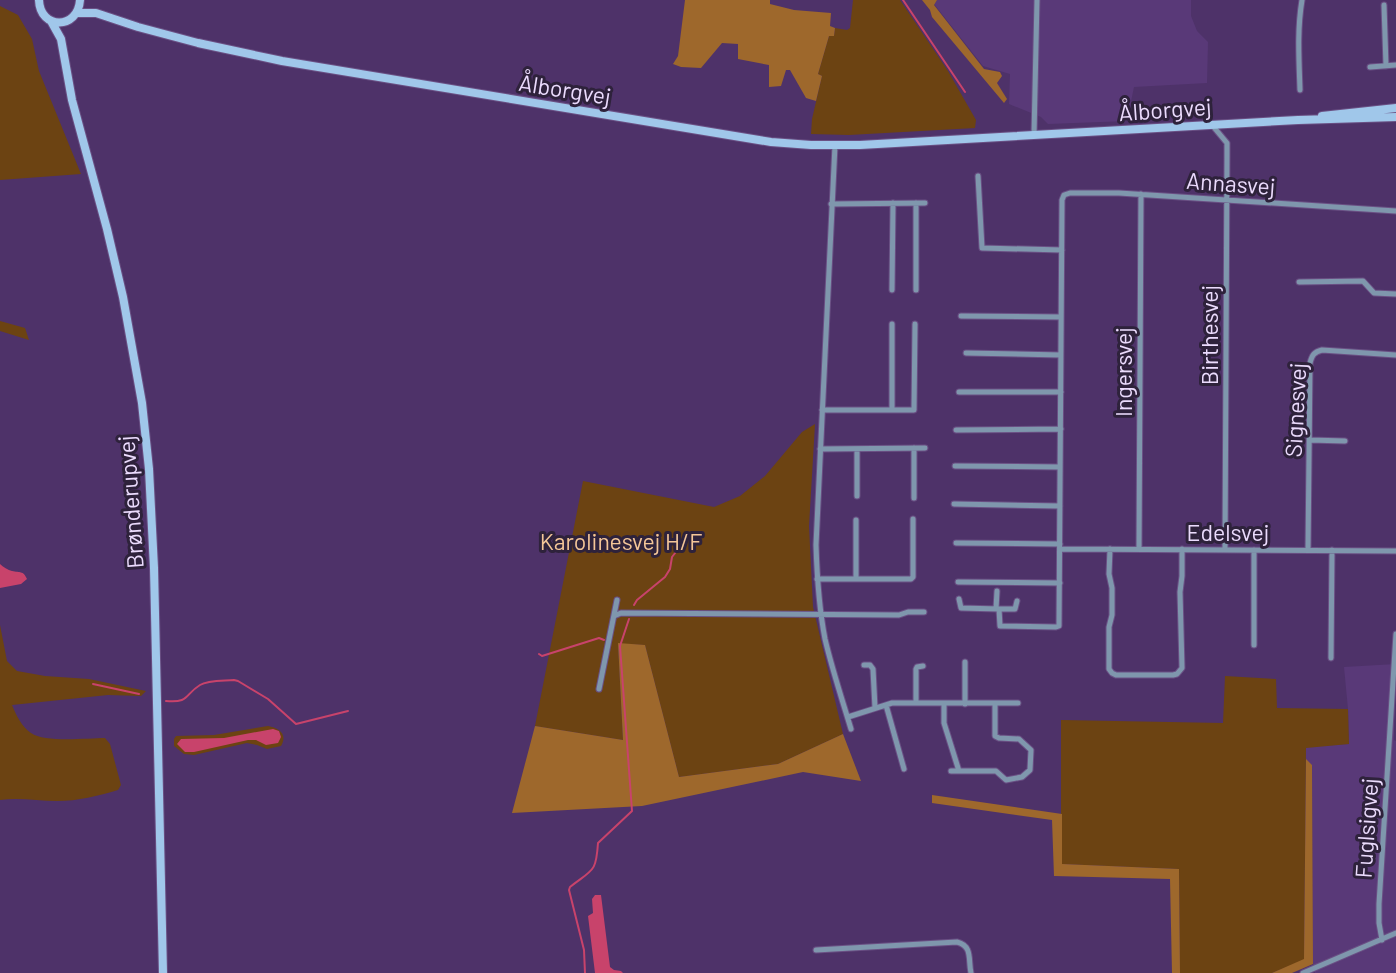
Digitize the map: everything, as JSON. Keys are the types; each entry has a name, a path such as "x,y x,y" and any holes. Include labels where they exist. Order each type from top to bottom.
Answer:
{"main road":[{"path":"51,21 66,21 77,13 81,0"},
{"name":"Ålborgvej","path":"81,0 96,13"},
{"name":"Brønderupvej","path":"38,1 42,13 51,21 61,39 72,100 107,229 134,348 146,442 154,568 163,973"},
{"name":"Ålborgvej","path":"77,13 96,13 198,43 282,61 771,142 835,145 935,142 1298,120 1396,117"},
{"name":"Brønderupvej","path":"61,39 66,21"},
{"name":"Ålborgvej","path":"1298,120 1396,108"}],"street":[{"path":"1034,135 1037,0"},
{"path":"1300,90 1298,37 1302,0"},
{"path":"1384,5 1386,66"},
{"path":"1370,67 1396,65"},
{"name":"Birthesvej","path":"1212,125 1227,143 1225,550"},
{"path":"835,145 816,512 817,579 831,664 851,729"},
{"path":"978,176 982,248 1062,250 1058,626 1002,627 999,625 997,591"},
{"name":"Annasvej","path":"1062,250 1062,200 1064,195 1070,193 1142,194 1396,211"},
{"name":"Ingersvej","path":"1139,549 1142,194"},
{"path":"892,290 893,203"},
{"path":"916,203 916,290"},
{"path":"831,204 925,203"},
{"path":"1299,282 1363,281 1374,293 1396,294"},
{"path":"961,316 1061,317"},
{"path":"892,324 892,411"},
{"path":"822,410 915,409 915,324"},
{"name":"Signesvej","path":"1308,550 1312,356 1322,350 1396,355"},
{"path":"966,354 1061,355"},
{"path":"959,392 1061,392"},
{"path":"956,430 1061,429"},
{"path":"1310,440 1345,441"},
{"path":"914,448 914,498"},
{"path":"820,449 925,448"},
{"path":"856,496 857,449"},
{"path":"955,466 1060,467"},
{"path":"954,505 1060,506"},
{"path":"817,579 912,579 913,519"},
{"path":"856,520 856,579"},
{"name":"Edelsvej","path":"956,543 1110,549 1396,551"},
{"path":"1110,549 1112,615 1109,627 1109,669 1116,675 1173,675 1182,668 1182,549"},
{"path":"1254,645 1255,550"},
{"path":"1331,658 1332,550"},
{"path":"958,582 1060,583"},
{"path":"959,598 961,608 1015,609 1017,601"},
{"path":"599,689 617,600"},
{"path":"614,616 621,613 899,615 924,612"},
{"name":"Fuglsigvej","path":"1382,940 1379,904 1396,634"},
{"path":"965,662 965,704"},
{"path":"864,665 873,667 875,708"},
{"path":"916,703 916,669 923,666"},
{"path":"848,717 892,703 1018,704"},
{"path":"944,704 944,723 959,771"},
{"path":"951,771 996,771 1006,780 1024,777 1031,769 1031,751 1020,740 995,736 995,704"},
{"path":"886,705 904,769"},
{"path":"1303,973 1396,933"},
{"path":"816,950 957,942 968,949 971,973"}],"shaded area":[{"path":"685,0 770,0 770,4 794,10 831,13 830,26 835,28 834,36 829,36 818,74 822,76 816,101 806,98 790,70 786,70 781,86 769,87 769,65 738,59 738,44 722,43 701,68 673,64 678,56"},
{"path":"922,0 937,0 934,5 984,69 1000,72 1002,76 997,83 1007,99 1004,103 932,17"},
{"path":"937,0 1191,0 1191,16 1197,31 1208,42 1207,83 1134,87 1127,121 1048,124 1041,117 1009,104 1010,74 983,66 934,4"},
{"path":"0,564 9,570 23,573 27,579 21,584 0,588"},
{"path":"618,643 645,645 679,777 778,764 843,734 861,781 803,772 642,806 512,813 535,726 623,740"},
{"path":"1396,664 1396,973 1315,973 1312,766 1306,760 1306,747 1349,744 1344,667"},
{"path":"273,729 279,731 281,737 278,743 266,745 256,740 248,740 194,752 185,752 177,744 181,739 224,738"},
{"path":"1306,759 1312,765 1313,964 1292,973 1272,973 1304,959"},
{"path":"932,795 1062,814 1062,864 1179,869 1180,973 1172,973 1170,879 1054,876 1052,820 932,803"},
{"path":"595,895 601,895 610,967 623,973 595,973 588,916 593,913 592,899"}],"green space":[{"path":"853,0 900,0 948,71 976,120 975,128 849,135 811,134 822,76 818,74 829,36 834,36 835,28 850,28"},
{"path":"0,6 18,15 32,39 39,71 81,174 0,180"},
{"path":"0,321 25,328 29,340 0,331"},
{"name":"Karolinesvej H/F","path":"815,424 809,526 813,607 843,734 778,764 679,777 645,645 618,644 623,740 535,726 583,481 714,507 740,496 765,476 802,432"},
{"path":"0,625 7,661 17,671 89,679 146,691 141,696 108,695 12,705 25,728 37,736 56,739 105,738 110,744 121,785 118,790 73,800 0,800"},
{"path":"1225,676 1276,679 1277,708 1348,709 1349,744 1306,748 1304,960 1272,973 1180,973 1179,869 1061,864 1061,720 1223,723"},
{"path":"268,726 276,728 283,735 281,746 267,749 247,743 194,755 184,754 174,746 176,736 214,735"}],"waterway":[{"path":"903,0 965,92"},
{"path":"634,605 665,577 672,557 690,534"},
{"path":"585,973 584,950 569,890 592,870 598,843 632,811 620,646 629,619"},
{"path":"539,654 542,656 599,638 604,640"},
{"path":"166,701 183,699 203,683 234,680 268,699 296,724 348,711"},
{"path":"93,684 139,694"}]}
